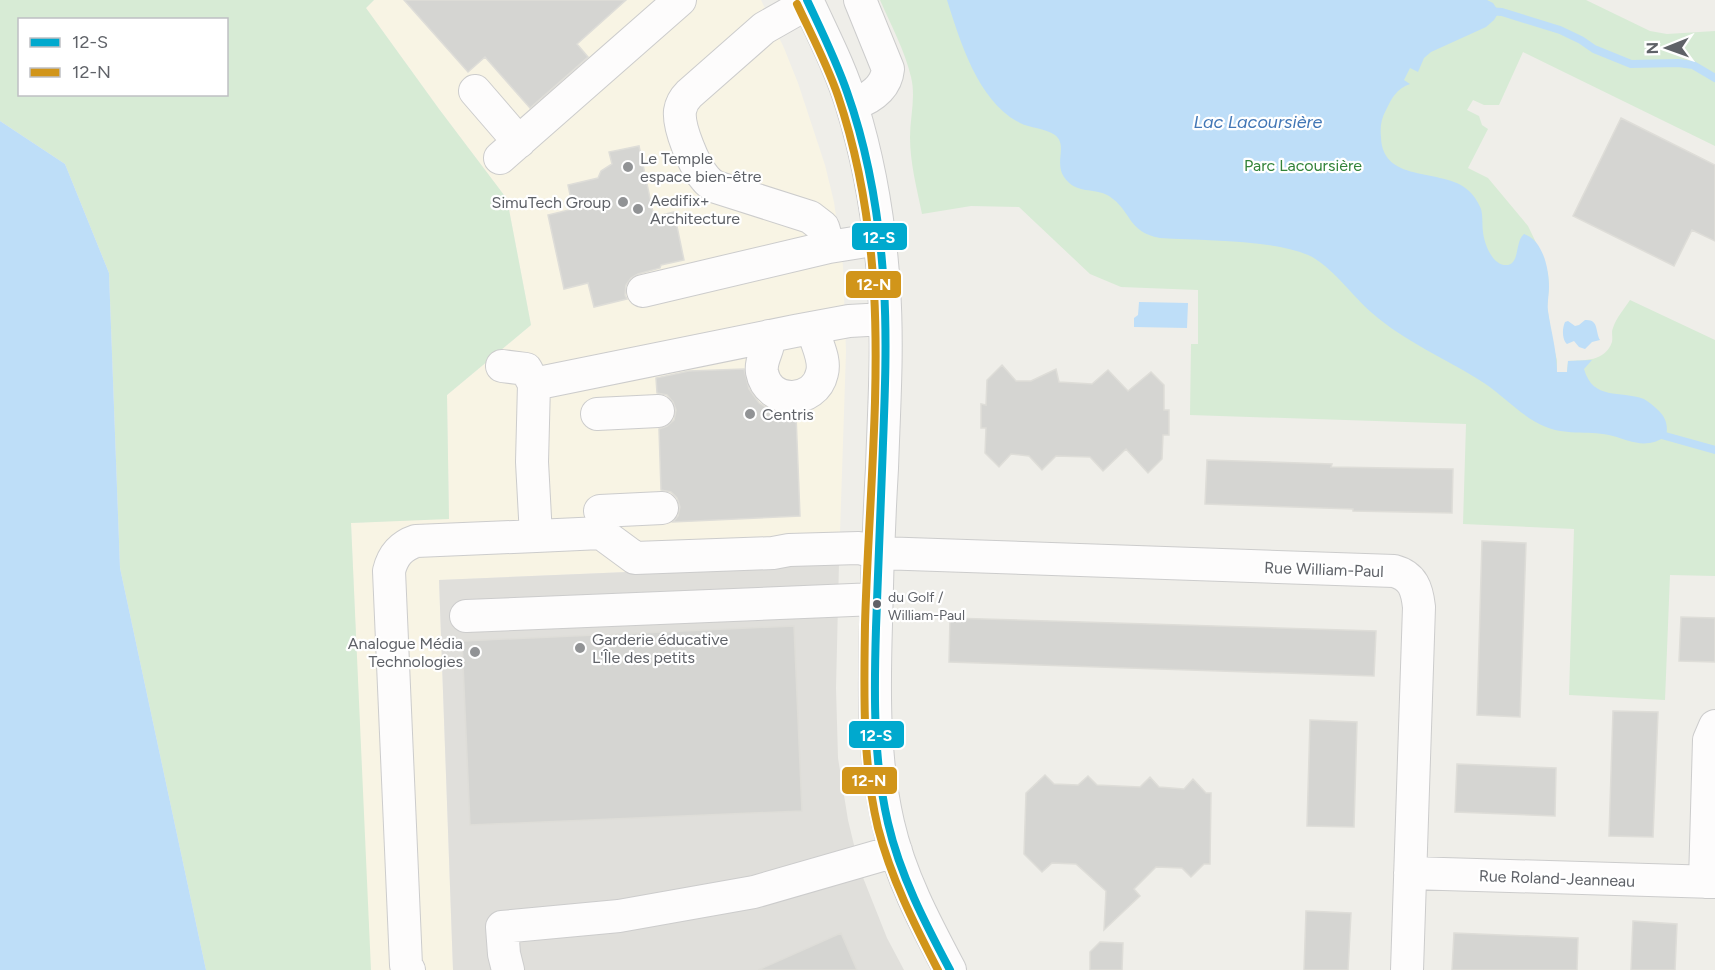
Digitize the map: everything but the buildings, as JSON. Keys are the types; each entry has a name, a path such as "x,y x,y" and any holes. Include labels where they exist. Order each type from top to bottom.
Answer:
{"street":[{"path":"475,91 509,150 680,0"},
{"path":"852,105 876,93 887,77 888,69 860,0"},
{"path":"829,247 823,226 810,217 716,187 705,179 684,136 680,120 682,103 689,94 764,28 807,1 820,25 852,105 868,170 879,239 885,319 885,379 874,694 875,731 883,798 896,851 916,904 950,970"},
{"path":"643,291 829,247 879,239"},
{"path":"534,384 769,336 858,320 885,319"},
{"path":"769,336 762,368 767,384 772,390 785,397 802,396 816,387 823,371 813,328"},
{"path":"502,366 526,369 534,384 532,462 536,536"},
{"path":"597,414 658,411"},
{"path":"600,512 662,508"},
{"path":"409,970 406,965 389,571 398,551 416,541 601,532 635,558 859,548 879,553"},
{"name":"Rue William-Paul","path":"879,553 1394,571 1408,576 1415,586 1419,607 1407,970"},
{"path":"466,616 876,599"},
{"name":"Rue Roland-Jeanneau","path":"1410,873 1710,882 1709,740 1715,726"},
{"path":"508,970 501,927 619,916 754,892 896,851"}],"shaded area":[{"path":"374,0 761,0 798,83 825,165 834,202 843,266 846,352 839,563 439,580 453,970 370,970 351,523 449,518 447,395 531,325 507,199 366,8"},
{"path":"839,563 836,688 838,758 848,820 860,870 887,938 904,970 453,970 439,580"}],"green space":[{"path":"0,0 374,0 366,8 507,199 531,325 447,395 449,519 351,523 371,970 206,970 120,568 109,273 65,164 0,121"},
{"name":"Parc Lacoursière","path":"880,0 1586,0 1650,31 1667,34 1715,31 1715,146 1523,52 1499,105 1484,105 1473,100 1467,110 1479,116 1482,125 1488,129 1468,168 1488,178 1528,226 1543,257 1548,274 1547,307 1557,360 1557,372 1567,372 1568,361 1593,359 1609,349 1614,324 1630,300 1715,340 1715,576 1670,575 1665,700 1569,695 1574,529 1463,524 1466,424 1190,415 1191,344 1198,344 1198,290 1121,287 1090,274 1019,207 971,206 922,214 910,147 913,100 911,77"}],"water":[{"name":"Lac Lacoursière","path":"947,0 1487,0 1493,3 1499,12 1486,27 1431,52 1424,58 1418,72 1410,68 1404,80 1410,84 1395,94 1384,113 1381,133 1384,152 1392,163 1404,169 1461,185 1471,193 1481,209 1487,246 1499,263 1509,265 1513,262 1524,234 1536,242 1544,256 1548,272 1548,311 1557,372 1567,372 1568,361 1592,360 1584,369 1594,386 1608,393 1635,396 1648,401 1664,417 1667,426 1666,437 1653,442 1640,443 1605,434 1554,430 1538,423 1484,383 1412,342 1385,323 1325,266 1308,255 1255,243 1160,238 1141,231 1109,196 1080,189 1069,183 1061,171 1061,149 1059,139 1055,135 1020,123 993,101 973,69"},
{"path":"0,121 65,164 109,273 120,568 206,970 0,970"},
{"path":"1139,302 1188,303 1187,328 1134,327"},
{"path":"1585,320 1593,321 1600,340 1592,342 1585,349 1579,347 1574,341 1567,344 1563,334 1565,322 1568,321 1575,326"}],"waterway":[{"path":"1487,11 1502,12 1560,30 1594,49 1631,64 1693,65 1715,78"},
{"path":"1658,434 1715,450"}],"transit line":[{"name":"12-S","path":"807,0 838,68 862,140 872,188 882,263 885,366 875,677 877,750 883,799 893,842 906,880 950,970"},
{"name":"12-N","path":"797,4 829,72 852,143 862,192 872,266 876,374 864,676 869,778 878,828 889,865 938,970"}],"place":[{"name":"Le Temple espace bien-être","path":"628,167"},
{"name":"SimuTech Group","path":"623,202"},
{"name":"Aedifix+ Architecture","path":"638,209"},
{"name":"Centris","path":"750,414"},
{"name":"du Golf / William-Paul","path":"877,604"},
{"name":"Garderie éducative L'Île des petits","path":"580,648"},
{"name":"Analogue Média Technologies","path":"475,652"}]}
